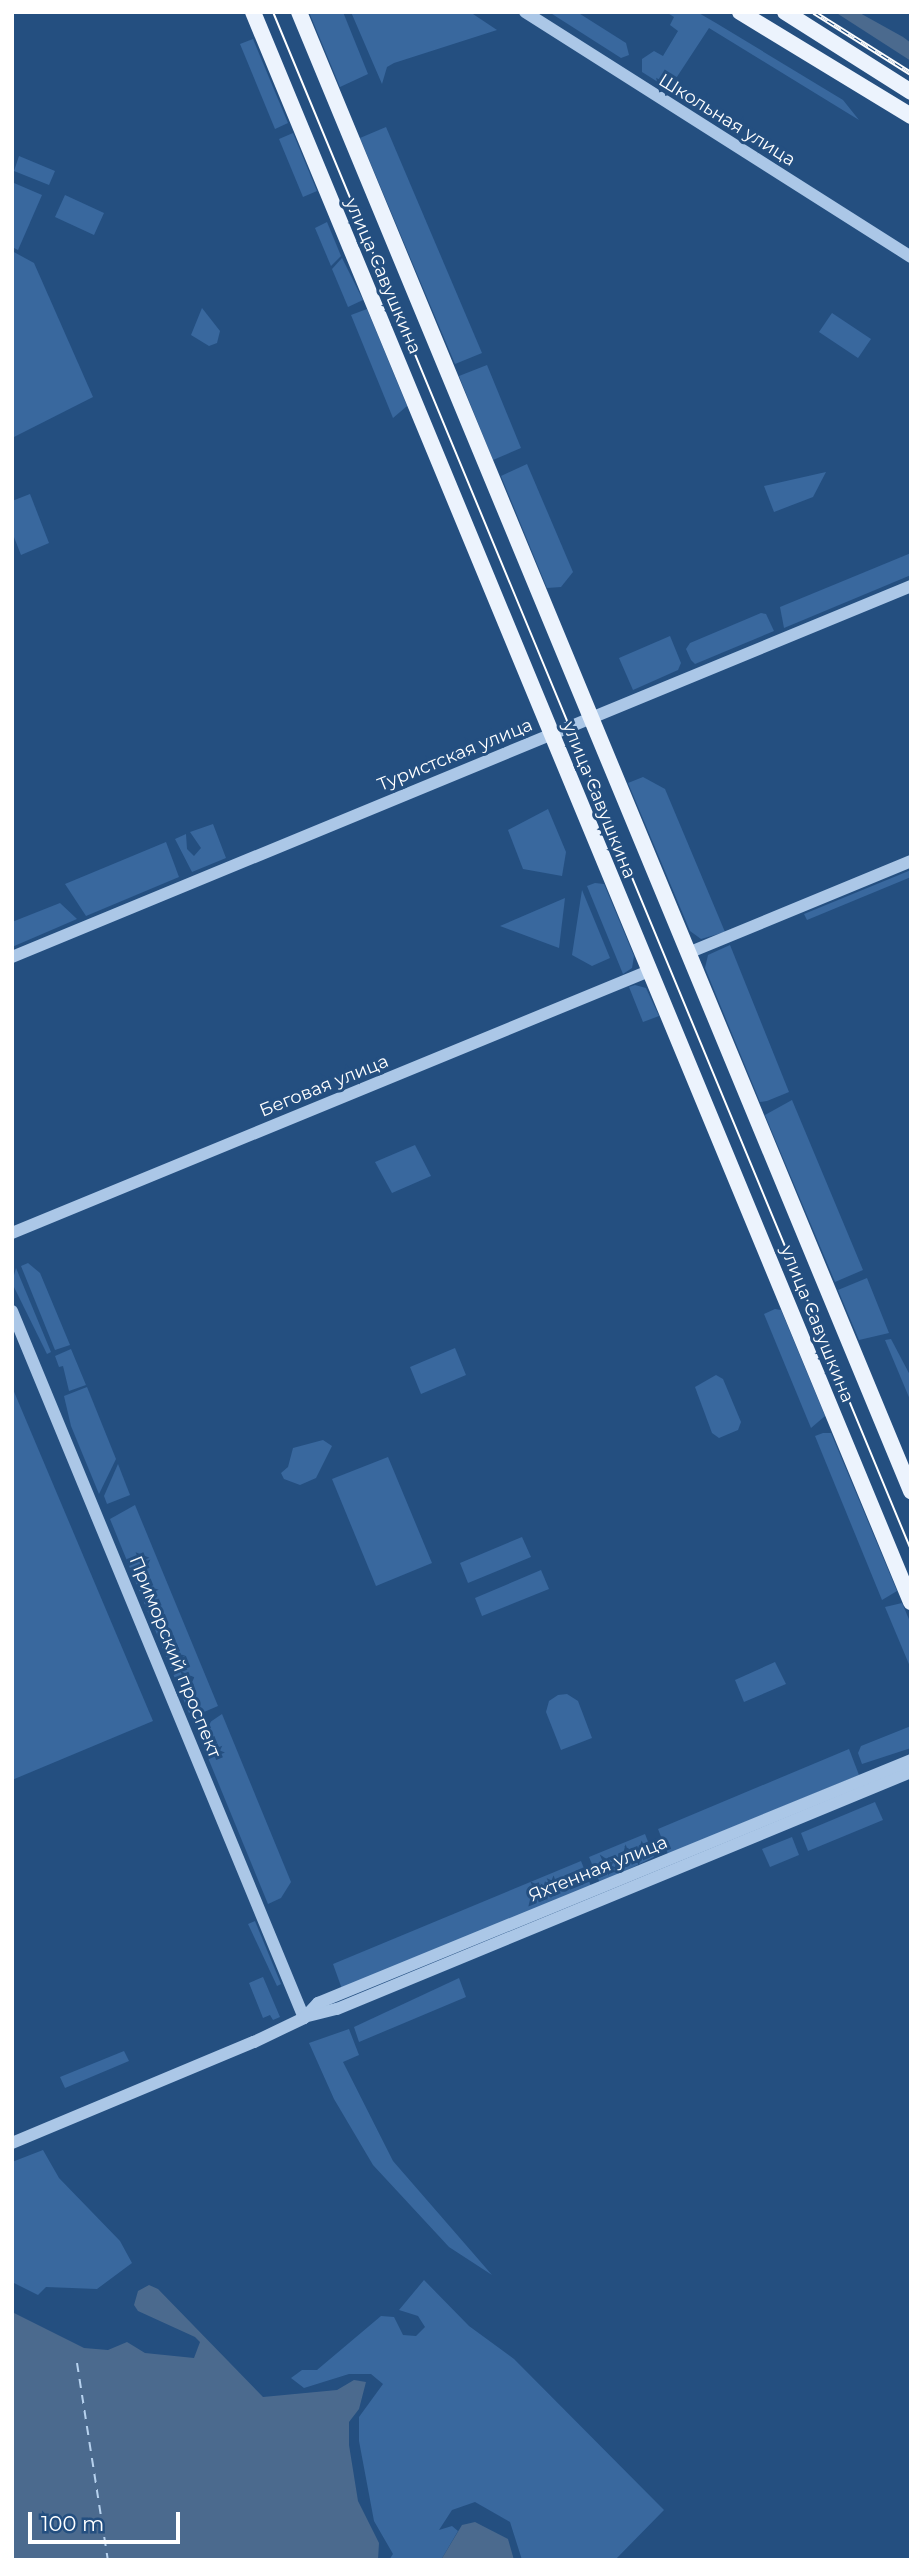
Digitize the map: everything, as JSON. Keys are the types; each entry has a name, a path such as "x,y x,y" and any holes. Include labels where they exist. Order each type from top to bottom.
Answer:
{"main road":[{"name":"улица Савушкина","path":"253,12 911,1602"},
{"name":"улица Савушкина","path":"299,12 911,1491"},
{"path":"740,12 911,116"},
{"path":"785,12 911,92"}],"street":[{"name":"Школьная улица","path":"525,12 911,257"},
{"name":"Туристская улица","path":"12,957 911,586"},
{"path":"688,953 911,862"},
{"name":"Беговая улица","path":"12,1233 649,971"},
{"name":"Приморский проспект","path":"12,1311 304,2018"},
{"name":"Яхтенная улица","path":"304,2018 325,2000 911,1760"},
{"name":"Яхтенная улица","path":"12,2143 304,2018 337,2009 911,1772"}],"shaded area":[{"path":"309,12 343,12 368,74 340,87"},
{"path":"351,12 470,12 497,30 394,63 387,67 382,84"},
{"path":"549,12 577,12 626,43 629,55 621,58"},
{"path":"666,12 697,12 843,100 859,120 709,28 669,89 642,72 642,59 654,51 663,56 678,31 670,25 674,17"},
{"path":"835,12 858,12 903,37 911,43 911,61"},
{"path":"253,39 288,123 275,129 240,44"},
{"path":"386,127 482,353 455,364 360,138"},
{"path":"293,133 317,191 303,197 279,139"},
{"path":"19,156 55,171 49,185 14,171"},
{"path":"14,183 42,195 18,250 12,247"},
{"path":"65,195 104,213 94,235 55,217"},
{"path":"327,222 341,256 331,266 315,228"},
{"path":"12,251 34,263 93,397 12,438"},
{"path":"342,258 363,300 348,307 332,269"},
{"path":"202,308 220,331 217,343 209,346 191,335"},
{"path":"367,309 407,406 393,418 351,315"},
{"path":"832,313 871,339 858,358 819,332"},
{"path":"487,365 521,448 493,460 459,376"},
{"path":"527,464 573,572 561,587 547,588 501,476"},
{"path":"826,472 813,497 774,512 764,486"},
{"path":"30,494 49,543 21,555 12,532 12,501"},
{"path":"911,553 911,575 784,628 780,607"},
{"path":"761,613 766,614 774,631 695,664 691,660 686,649 690,643"},
{"path":"670,636 681,663 678,670 633,690 619,658"},
{"path":"643,777 665,789 725,932 701,939 690,931 628,783"},
{"path":"548,809 566,852 562,876 523,869 508,830"},
{"path":"213,824 226,858 192,872 175,839 186,834 187,849 194,856 201,848 190,832"},
{"path":"166,842 179,877 86,916 65,884"},
{"path":"911,870 911,877 807,920 804,914"},
{"path":"604,884 634,956 632,968 623,974 587,886"},
{"path":"582,890 610,958 592,966 572,955"},
{"path":"565,898 559,948 500,926"},
{"path":"60,903 77,919 12,947 12,922"},
{"path":"730,945 789,1092 767,1101 760,1102 705,968 708,955"},
{"path":"635,985 646,988 659,1016 643,1022 629,987"},
{"path":"792,1100 863,1270 835,1282 765,1115"},
{"path":"415,1145 431,1176 392,1193 375,1162"},
{"path":"28,1263 40,1273 70,1345 55,1350 21,1266"},
{"path":"16,1268 51,1352 47,1354 12,1283"},
{"path":"867,1278 889,1333 859,1340 838,1290"},
{"path":"775,1309 781,1310 825,1416 811,1428 764,1314"},
{"path":"891,1339 911,1377 911,1402 885,1340"},
{"path":"455,1348 466,1375 421,1394 410,1367"},
{"path":"71,1349 86,1385 69,1391 63,1366 59,1367 55,1356"},
{"path":"716,1375 723,1379 741,1422 738,1430 719,1438 712,1433 695,1387"},
{"path":"12,1387 153,1721 12,1780"},
{"path":"87,1387 116,1459 99,1494 71,1426 64,1396"},
{"path":"831,1433 897,1591 882,1600 815,1436"},
{"path":"323,1440 332,1446 316,1478 300,1485 284,1479 281,1473 288,1467 293,1448"},
{"path":"388,1457 432,1563 376,1586 332,1479"},
{"path":"118,1464 130,1495 107,1504 104,1496"},
{"path":"135,1505 218,1706 204,1712 189,1713 110,1519"},
{"path":"522,1537 531,1557 468,1583 460,1563"},
{"path":"541,1570 549,1589 482,1616 475,1598"},
{"path":"902,1603 911,1624 911,1669 885,1607"},
{"path":"775,1662 786,1684 744,1702 735,1680"},
{"path":"567,1694 578,1701 592,1738 561,1750 546,1712 549,1701 558,1695"},
{"path":"222,1714 291,1882 281,1898 268,1904 197,1731"},
{"path":"911,1726 911,1748 862,1764 858,1753 861,1746"},
{"path":"849,1749 859,1775 668,1854 658,1829"},
{"path":"875,1802 883,1820 808,1851 801,1833"},
{"path":"645,1834 654,1857 600,1883 589,1857"},
{"path":"792,1837 799,1855 770,1867 762,1849"},
{"path":"581,1861 591,1886 342,1989 333,1964"},
{"path":"255,1921 281,1984 277,1986 248,1924"},
{"path":"263,1977 280,2017 273,2020 270,2015 263,2018 249,1983"},
{"path":"459,1978 466,1997 359,2042 354,2027"},
{"path":"349,2029 359,2055 343,2062 393,2161 492,2275 449,2247 373,2165 334,2099 309,2043"},
{"path":"124,2051 129,2061 65,2088 60,2077"},
{"path":"43,2150 59,2178 120,2241 132,2263 97,2289 46,2287 38,2295 12,2282 12,2162"},
{"path":"424,2280 469,2326 514,2359 664,2510 615,2560 522,2560 510,2522 475,2502 452,2510 439,2530 452,2526 458,2531 441,2560 389,2560 393,2554 374,2521 359,2441 359,2417 383,2384 371,2374 349,2374 304,2388 291,2378 302,2370 317,2370 381,2316 394,2317 403,2335 416,2336 425,2327 418,2316 399,2310"},
{"path":"149,2285 158,2289 263,2397 337,2390 354,2380 366,2382 359,2409 349,2422 349,2445 358,2501 379,2543 378,2560 12,2560 12,2312 84,2348 108,2350 127,2342 145,2353 194,2358 200,2342 195,2337 138,2311 134,2305 138,2291"},
{"path":"475,2522 508,2539 514,2560 441,2560 462,2525"}],"ferry route":[{"path":"77,2363 108,2560"}],"tram line":[{"path":"273,12 911,1550"}],"railway":[{"path":"814,12 911,73"}]}
